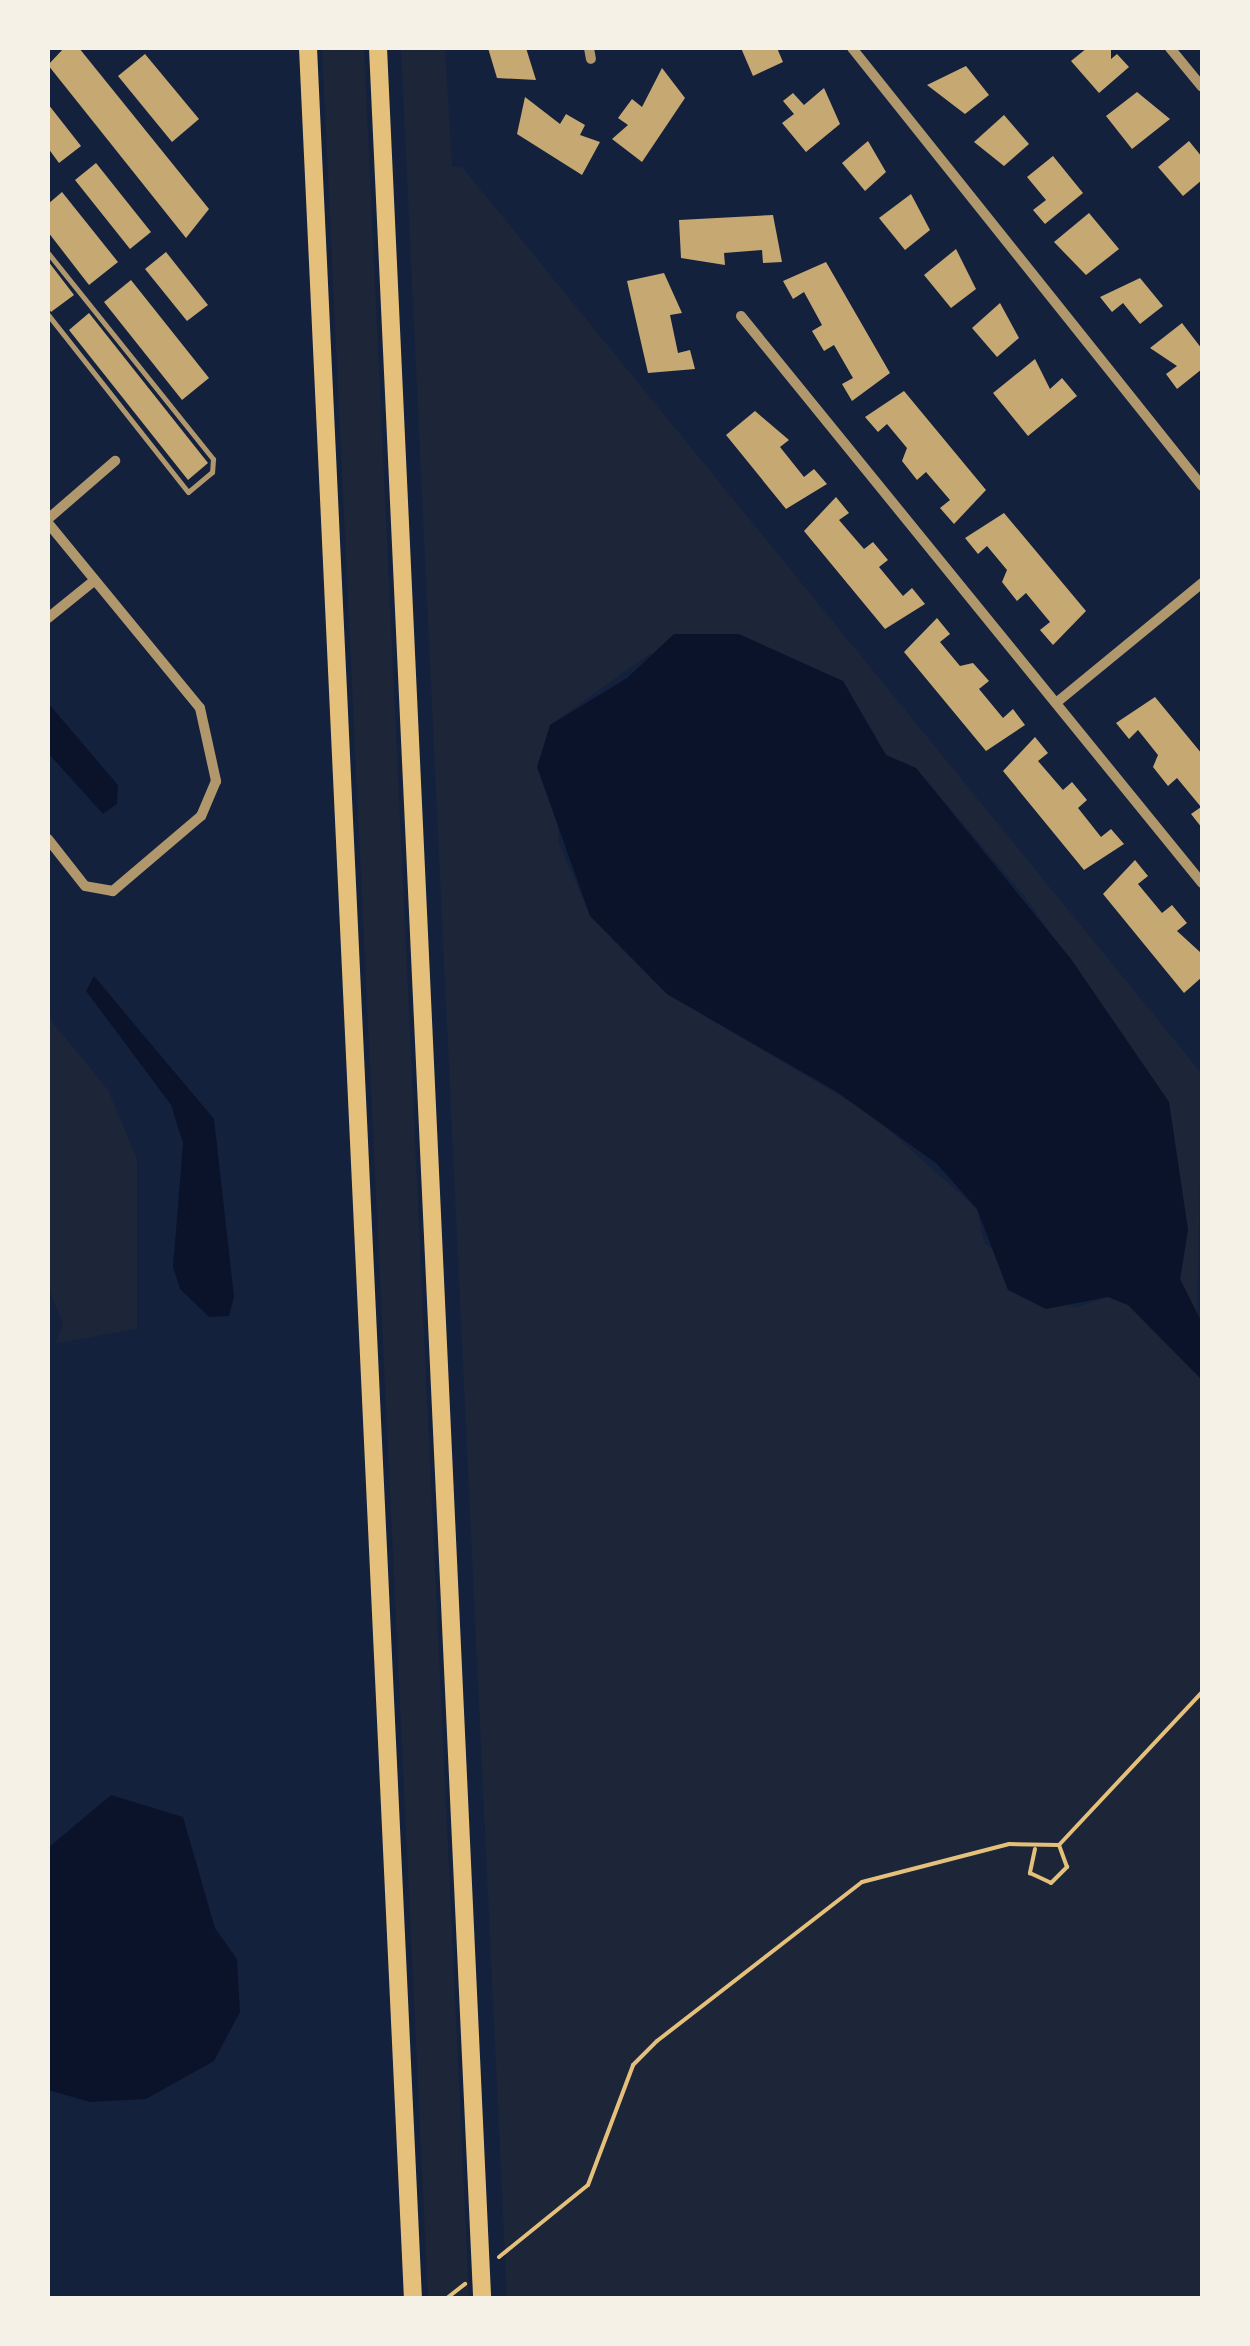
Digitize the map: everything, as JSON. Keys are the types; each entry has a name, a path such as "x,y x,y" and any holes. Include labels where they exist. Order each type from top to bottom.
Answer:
{"highway":[{"path":"308,48 413,2298"},
{"path":"378,48 482,2298"}],"street":[{"path":"852,48 1202,486"},
{"path":"1170,48 1202,87"},
{"path":"741,316 1202,883"},
{"path":"48,839 85,886 114,890 200,816 216,781 200,708 48,521 115,461"},
{"path":"48,618 94,580"},
{"path":"1056,703 1202,583"}],"lane":[{"path":"48,253 213,459 212,472 188,492 48,315"}],"path":[{"path":"493,2262 596,2174 645,2052 843,1897 908,1864 1010,1844 1036,1848 1059,1845 1202,1692"},
{"path":"1036,1848 1030,1873 1051,1884 1067,1867 1059,1845"},
{"path":"447,2298 458,2290"}],"shaded area":[{"path":"322,48 364,48 469,2298 428,2298"},
{"path":"401,48 445,48 452,167 462,167 1202,1074 1197,1325 1180,1279 1188,1230 1169,1102 1026,898 916,768 886,755 843,681 649,654 550,725 559,844 590,915 667,994 871,1114 977,1209 984,1243 1074,1308 1108,1297 1129,1305 1202,1380 1202,2298 507,2298"},
{"path":"674,634 739,634 843,681 886,755 916,768 1071,959 1169,1102 1188,1230 1180,1279 1202,1323 1202,1380 1128,1305 1108,1297 1046,1309 1008,1290 977,1209 937,1164 837,1092 667,994 590,916 537,767 550,725 627,678"},
{"path":"48,703 118,785 117,804 103,814 48,753"},
{"path":"94,976 214,1119 234,1296 229,1316 209,1317 180,1289 173,1267 183,1143 171,1105 86,991"},
{"path":"48,1017 108,1090 137,1159 137,1329 56,1343 63,1324 48,1287"},
{"path":"111,1795 183,1817 215,1928 237,1959 240,2012 214,2061 146,2099 90,2102 48,2090 48,1848"}],"building":[{"path":"64,48 79,48 209,209 186,238 48,65"},
{"path":"488,48 526,48 536,80 497,78"},
{"path":"741,48 777,48 783,62 753,76"},
{"path":"1087,48 1111,48 1111,59 1117,54 1129,67 1099,93 1071,61"},
{"path":"145,54 199,119 172,142 118,76"},
{"path":"966,66 989,95 965,114 927,85"},
{"path":"662,68 685,98 642,162 612,139 628,125 618,118 632,99 642,107"},
{"path":"824,88 840,124 806,152 782,123 794,114 783,101 793,93 804,105"},
{"path":"1137,92 1170,119 1132,149 1106,116"},
{"path":"525,97 560,124 566,114 585,125 580,135 600,142 582,175 517,134"},
{"path":"48,104 81,146 59,163 48,148"},
{"path":"1004,115 1029,144 1004,166 974,142"},
{"path":"868,141 886,172 865,191 842,163"},
{"path":"1189,141 1202,157 1202,180 1183,196 1158,167"},
{"path":"1053,156 1083,193 1045,224 1033,210 1046,200 1027,177"},
{"path":"96,163 151,232 130,249 75,180"},
{"path":"62,192 118,262 89,285 48,232 48,204"},
{"path":"911,194 930,230 905,250 879,218"},
{"path":"1089,213 1119,249 1086,275 1054,242"},
{"path":"773,215 782,262 763,263 762,250 724,253 725,265 681,258 679,220"},
{"path":"956,249 976,289 951,308 924,275"},
{"path":"166,252 208,305 187,321 145,269"},
{"path":"48,261 74,295 51,312 48,307"},
{"path":"826,262 890,373 852,401 842,384 853,378 834,345 824,351 812,331 822,325 804,292 793,299 783,281"},
{"path":"664,273 682,313 670,315 678,353 690,350 695,369 648,373 627,281"},
{"path":"1140,278 1163,306 1140,324 1123,303 1112,312 1100,297"},
{"path":"131,280 209,378 182,400 104,302"},
{"path":"1000,303 1019,338 997,357 972,328"},
{"path":"89,313 208,463 188,480 69,330"},
{"path":"1182,323 1202,349 1202,369 1177,389 1166,374 1177,366 1150,348"},
{"path":"1035,359 1050,389 1062,378 1077,396 1028,436 993,393"},
{"path":"904,391 986,490 954,524 940,508 950,500 926,472 917,480 902,461 907,448 887,424 878,432 865,417"},
{"path":"755,411 789,440 780,447 804,477 814,469 827,484 786,509 726,435"},
{"path":"836,497 849,513 839,520 864,549 873,542 888,560 879,567 903,596 912,588 925,604 885,629 804,531"},
{"path":"1004,513 1086,611 1053,645 1040,630 1050,622 1026,593 1017,601 1002,582 1007,570 987,546 978,554 965,538"},
{"path":"937,618 950,634 940,642 960,666 973,663 989,681 979,689 1003,718 1013,709 1025,725 986,751 904,652"},
{"path":"1155,697 1202,754 1202,828 1191,814 1201,807 1177,778 1168,786 1153,767 1158,755 1138,730 1129,739 1116,723"},
{"path":"1035,737 1048,753 1038,761 1063,790 1072,782 1087,800 1078,808 1101,837 1111,829 1124,844 1084,870 1003,771"},
{"path":"1135,860 1148,876 1138,884 1162,913 1172,905 1187,923 1177,931 1200,952 1202,977 1184,993 1103,894"}]}
